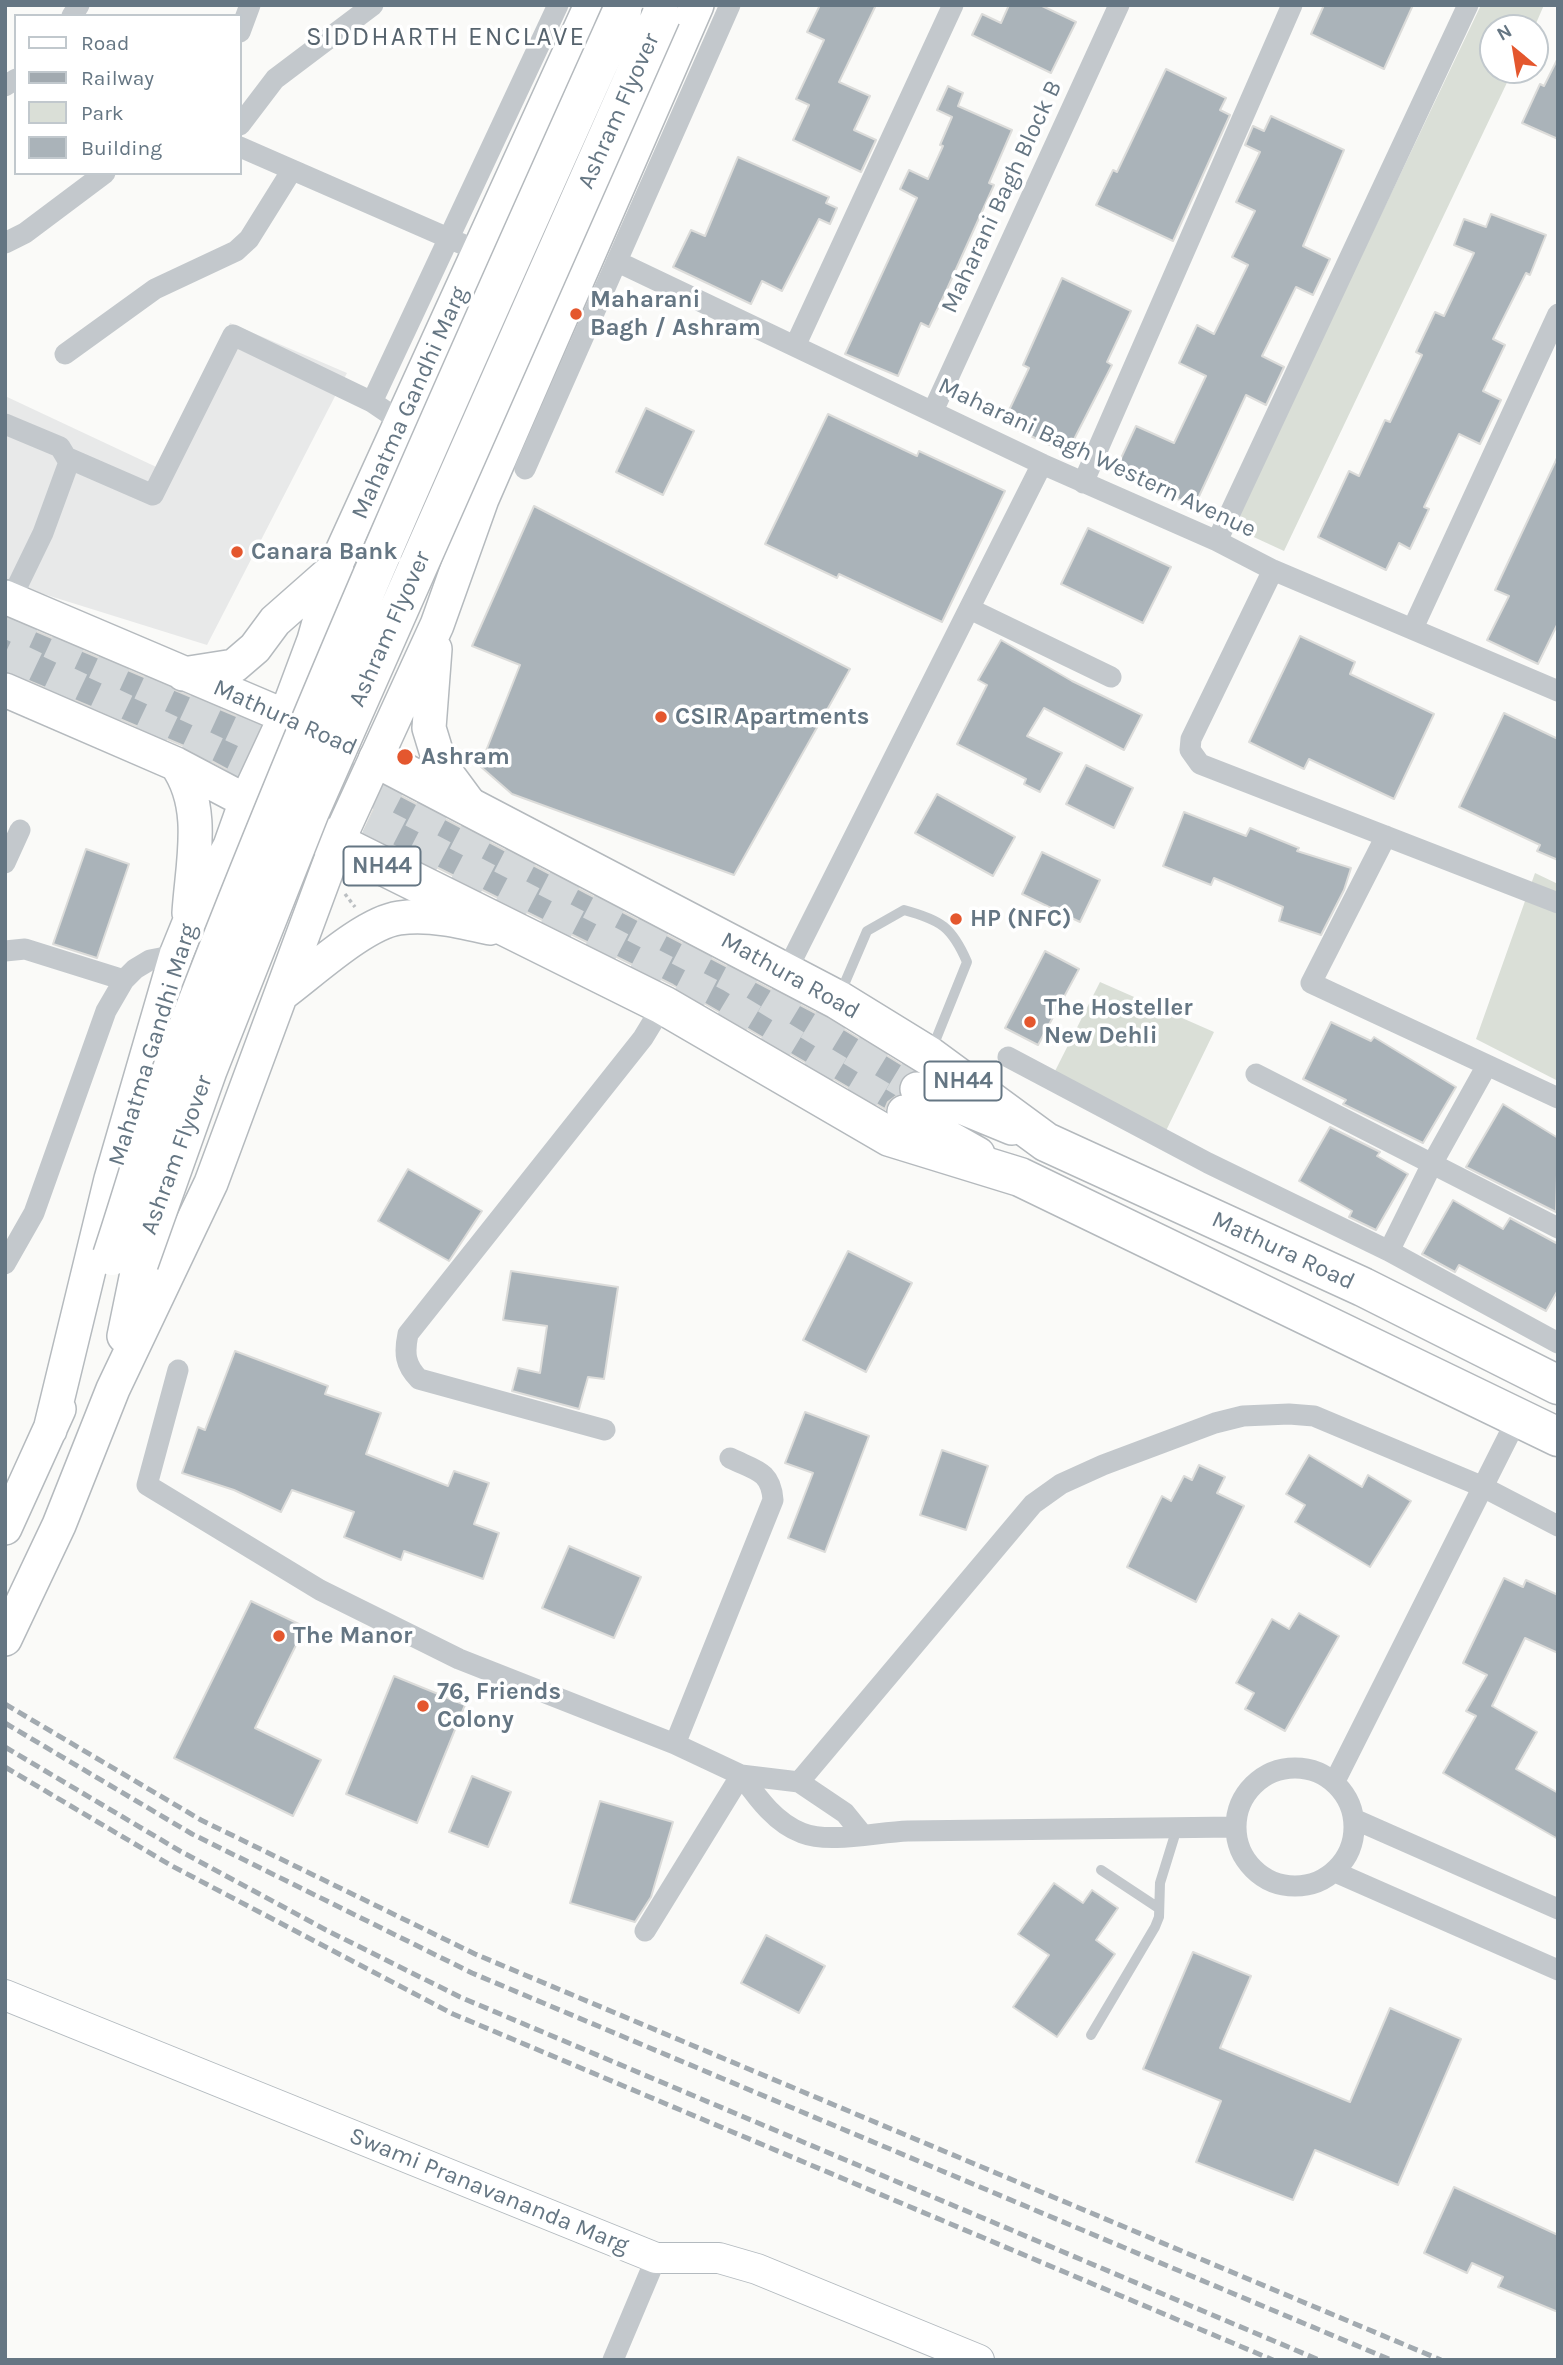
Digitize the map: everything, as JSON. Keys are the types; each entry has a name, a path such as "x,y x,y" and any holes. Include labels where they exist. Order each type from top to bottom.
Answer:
{"highway":[{"name":"Ashram Flyover","path":"126,1259 178,1053 280,799 446,402 625,5"},
{"name":"Ashram Flyover","path":"126,1259 208,1069 310,811 666,5"},
{"name":"Mathura Road","path":"378,759 838,1000 917,1086 1363,1287 1558,1385"},
{"name":"Mathura Road","path":"246,801 337,843 517,935 663,1005 890,1137 1020,1177 1558,1437"}],"main road":[{"name":"Mahatma Gandhi Marg","path":"50,1430 111,1179 176,955 189,923 230,846 246,801 286,715 314,640 334,569 403,423 464,245 591,5"},
{"path":"5,1639 59,1525 113,1389 211,1183 337,843 378,759 437,625 482,499 697,5"},
{"path":"386,457 482,499"},
{"path":"183,674 234,666 255,648 275,621 334,569 437,625"},
{"name":"Mathura Road","path":"8,598 183,674 286,715 378,759"},
{"path":"437,625 429,728 440,764 471,806"},
{"name":"Mathura Road","path":"5,690 176,764 246,801"},
{"path":"176,764 188,780 197,834 189,923 282,994"},
{"path":"282,994 365,931 398,918 449,918 517,935"},
{"path":"917,1086 1020,1177"},
{"path":"113,1389 126,1259"},
{"path":"12,1515 126,1259"}],"street":[{"path":"242,27 250,5"},
{"path":"242,122 275,79 373,5"},
{"path":"372,401 464,245 558,5"},
{"path":"525,469 730,5"},
{"path":"796,344 953,5"},
{"name":"Maharani Bagh Block B","path":"933,411 1119,5"},
{"path":"1083,482 1292,5"},
{"path":"1217,541 1468,5"},
{"path":"242,148 464,245"},
{"path":"65,354 155,289 236,251 249,239 292,170"},
{"path":"5,243 25,233 102,175"},
{"name":"Maharani Bagh Western Avenue","path":"618,262 796,344 1042,464 1217,541 1273,570 1558,691"},
{"path":"1413,628 1558,314"},
{"path":"5,424 46,439 60,447 68,458 153,495 233,335 372,401 403,423"},
{"path":"8,598 68,472 68,458"},
{"path":"786,972 1042,464"},
{"path":"1273,570 1191,739 1190,750 1200,764 1558,903"},
{"path":"970,609 1111,677"},
{"path":"5,863 20,830"},
{"path":"1386,836 1311,984 1558,1098"},
{"path":"5,951 25,949 124,980"},
{"path":"5,1264 34,1213 106,1012 124,980 150,960 176,955"},
{"path":"605,1430 419,1379 408,1368 404,1351 408,1334 643,1038 663,1005"},
{"path":"1008,1058 1208,1163 1389,1251 1558,1343"},
{"path":"1389,1251 1432,1164 1486,1067"},
{"path":"1256,1074 1558,1228"},
{"path":"178,1370 147,1486 320,1590 459,1659 675,1744 741,1775 799,1782 845,1813 862,1834"},
{"path":"799,1782 1032,1504 1061,1484 1103,1465 1215,1423 1243,1416 1314,1416 1481,1486 1558,1526"},
{"path":"1335,1782 1518,1416"},
{"path":"675,1744 773,1500 772,1483 767,1477 730,1458"},
{"path":"1302,1769 1335,1782 1346,1797 1354,1819 1353,1843 1347,1858 1335,1872 1304,1886 1290,1887 1270,1882 1248,1864 1239,1848 1234,1827 1248,1791 1270,1774 1302,1769"},
{"path":"741,1775 763,1805 800,1833 821,1838 862,1834 1234,1827"},
{"path":"645,1931 741,1775"},
{"path":"1354,1819 1558,1909"},
{"path":"1335,1872 1558,1970"},
{"name":"Swami Pranavananda Marg","path":"5,1995 656,2258 719,2258 757,2269 979,2360"},
{"path":"613,2360 656,2258"}],"lane":[{"path":"838,1000 867,931 904,911 935,919 956,937 967,962 917,1086"},
{"path":"1091,2035 1155,1927 1159,1917 1157,1907 1160,1883 1177,1828"},
{"path":"1101,1870 1157,1907"}],"path":[{"path":"338,888 352,899 356,908"}],"shaded area":[{"path":"230,323 347,373 207,645 5,582 5,396 167,472"}],"green space":[{"path":"1481,5 1544,5 1540,14 1479,14 1479,84 1506,84 1284,551 1232,527"},
{"path":"1535,873 1558,884 1558,1081 1476,1039"},
{"path":"1100,982 1214,1032 1162,1139 1051,1079"}],"building":[{"path":"820,5 876,5 839,82 870,96 854,130 876,140 861,172 793,140 809,105 796,99 824,40 807,32"},
{"path":"1009,5 1040,5 1076,22 1051,73 972,35 982,14 1001,23"},
{"path":"1324,5 1413,5 1384,69 1311,34"},
{"path":"1558,58 1558,139 1522,123 1540,84 1549,84 1549,76"},
{"path":"1166,69 1226,98 1220,110 1230,115 1173,241 1096,205 1113,170 1117,172"},
{"path":"948,86 963,93 958,106 1012,130 989,183 994,185 947,289 929,327 921,323 898,376 845,354 917,198 900,189 909,170 928,179 943,146 940,145 952,117 937,110"},
{"path":"1271,116 1344,150 1303,246 1330,259 1313,295 1296,287 1262,356 1284,367 1266,405 1246,395 1194,507 1116,469 1136,426 1174,443 1206,376 1179,363 1197,325 1214,334 1248,265 1232,257 1255,211 1236,202 1260,152 1245,145 1253,126 1264,131"},
{"path":"738,157 829,197 826,203 837,208 830,224 819,219 782,291 762,281 751,304 673,267 691,230 705,236"},
{"path":"1491,214 1546,235 1530,275 1526,273 1493,339 1505,345 1483,391 1501,400 1480,444 1459,434 1424,507 1429,509 1410,549 1399,543 1386,570 1318,537 1349,471 1359,476 1385,420 1390,422 1422,355 1416,352 1435,312 1444,316 1474,253 1454,245 1464,219 1486,227"},
{"path":"1062,278 1131,311 1107,362 1112,365 1067,453 1003,423 1029,368 1023,365"},
{"path":"646,408 694,431 663,495 616,472"},
{"path":"828,414 917,456 919,451 1005,491 942,622 839,574 837,578 765,544"},
{"path":"1558,456 1558,623 1538,664 1487,640 1509,596 1495,590"},
{"name":"CSIR Apartments","path":"534,506 850,669 734,875 512,794 480,766 520,665 472,646"},
{"path":"1088,528 1171,567 1143,623 1061,584"},
{"path":"5,618 260,726 237,775 184,746 5,671"},
{"path":"1300,636 1355,662 1350,674 1434,714 1394,799 1309,759 1304,769 1249,742"},
{"path":"1001,640 1072,681 1142,715 1124,750 1044,708 1027,736 1062,753 1040,792 1024,784 1026,779 957,744 987,685 978,680"},
{"path":"1504,713 1558,739 1558,860 1537,851 1540,845 1459,807"},
{"path":"1086,765 1133,788 1114,828 1066,804"},
{"path":"384,787 827,1019 912,1071 900,1081 899,1094 888,1102 885,1109 673,985 364,831"},
{"path":"937,794 1015,837 993,876 915,833"},
{"path":"1184,812 1246,836 1250,828 1299,848 1297,851 1351,868 1344,890 1321,935 1279,921 1283,907 1214,878 1211,885 1163,866"},
{"path":"86,849 129,864 97,958 53,944"},
{"path":"1042,852 1100,880 1080,922 1022,894"},
{"path":"1045,951 1079,969 1038,1045 1005,1028"},
{"path":"1331,1022 1371,1041 1374,1037 1456,1087 1423,1143 1343,1104 1346,1100 1303,1079"},
{"path":"1503,1104 1558,1138 1556,1212 1466,1167"},
{"path":"1330,1127 1380,1152 1377,1156 1408,1174 1376,1230 1349,1217 1352,1211 1299,1181"},
{"path":"408,1169 482,1211 449,1261 378,1221"},
{"path":"1453,1200 1503,1229 1510,1218 1558,1244 1558,1290 1546,1311 1459,1265 1455,1272 1422,1254"},
{"path":"848,1251 912,1283 866,1372 803,1340"},
{"path":"511,1271 618,1287 604,1379 588,1377 579,1409 512,1391 518,1368 540,1373 547,1326 503,1320"},
{"path":"235,1351 328,1386 325,1394 381,1413 366,1454 448,1486 454,1471 489,1483 474,1524 499,1533 483,1579 404,1551 401,1560 344,1537 354,1512 292,1490 281,1512 234,1490 182,1473 198,1427 205,1430"},
{"path":"805,1412 869,1436 825,1552 788,1538 813,1473 785,1463"},
{"path":"942,1450 988,1466 966,1530 920,1515"},
{"path":"1309,1455 1362,1487 1368,1475 1411,1501 1370,1567 1295,1522 1305,1505 1286,1494"},
{"path":"1199,1465 1225,1477 1217,1493 1244,1506 1196,1602 1127,1567 1162,1496 1171,1501 1184,1476 1192,1480"},
{"path":"569,1546 641,1577 614,1638 542,1608"},
{"path":"1504,1578 1523,1587 1526,1580 1558,1595 1558,1653 1525,1638 1492,1706 1537,1732 1516,1769 1558,1793 1558,1839 1443,1773 1476,1716 1466,1711 1487,1675 1463,1663"},
{"path":"251,1601 305,1627 255,1728 321,1760 293,1816 174,1758"},
{"path":"1299,1613 1339,1636 1285,1731 1245,1709 1254,1693 1236,1683 1272,1619 1289,1629"},
{"path":"394,1676 465,1705 417,1823 346,1794"},
{"path":"472,1776 511,1792 488,1847 449,1832"},
{"path":"600,1801 673,1822 651,1897 635,1922 570,1903"},
{"path":"1054,1883 1083,1903 1092,1890 1118,1908 1096,1940 1115,1954 1057,2037 1013,2007 1049,1955 1018,1934"},
{"path":"766,1935 825,1966 799,2013 741,1983"},
{"path":"1193,1952 1251,1976 1220,2048 1350,2102 1390,2008 1461,2039 1398,2185 1315,2150 1293,2200 1196,2162 1221,2101 1143,2069"},
{"path":"1454,2187 1558,2235 1558,2312 1498,2287 1503,2277 1472,2263 1467,2273 1424,2253"}],"tunnel":[{"path":"5,621 373,790 730,975 917,1089"},
{"path":"5,654 247,768 360,814 712,996 904,1112"}],"railway":[{"path":"5,1704 201,1820 475,1954 1441,2360"},
{"path":"5,1723 192,1834 472,1973 1391,2360"},
{"path":"5,1747 180,1851 326,1930 460,1997 1319,2360"},
{"path":"5,1767 172,1866 453,2014 1273,2360"}],"place":[{"name":"Maharani Bagh / Ashram","path":"576,314"},
{"name":"Canara Bank","path":"237,552"},
{"name":"CSIR Apartments","path":"661,717"},
{"name":"Ashram","path":"405,757"},
{"name":"HP (NFC)","path":"956,919"},
{"name":"The Hosteller New Dehli","path":"1030,1022"},
{"name":"The Manor","path":"279,1636"},
{"name":"76, Friends Colony","path":"423,1706"}],"district":[{"name":"SIDDHARTH ENCLAVE","path":"446,38"}]}
